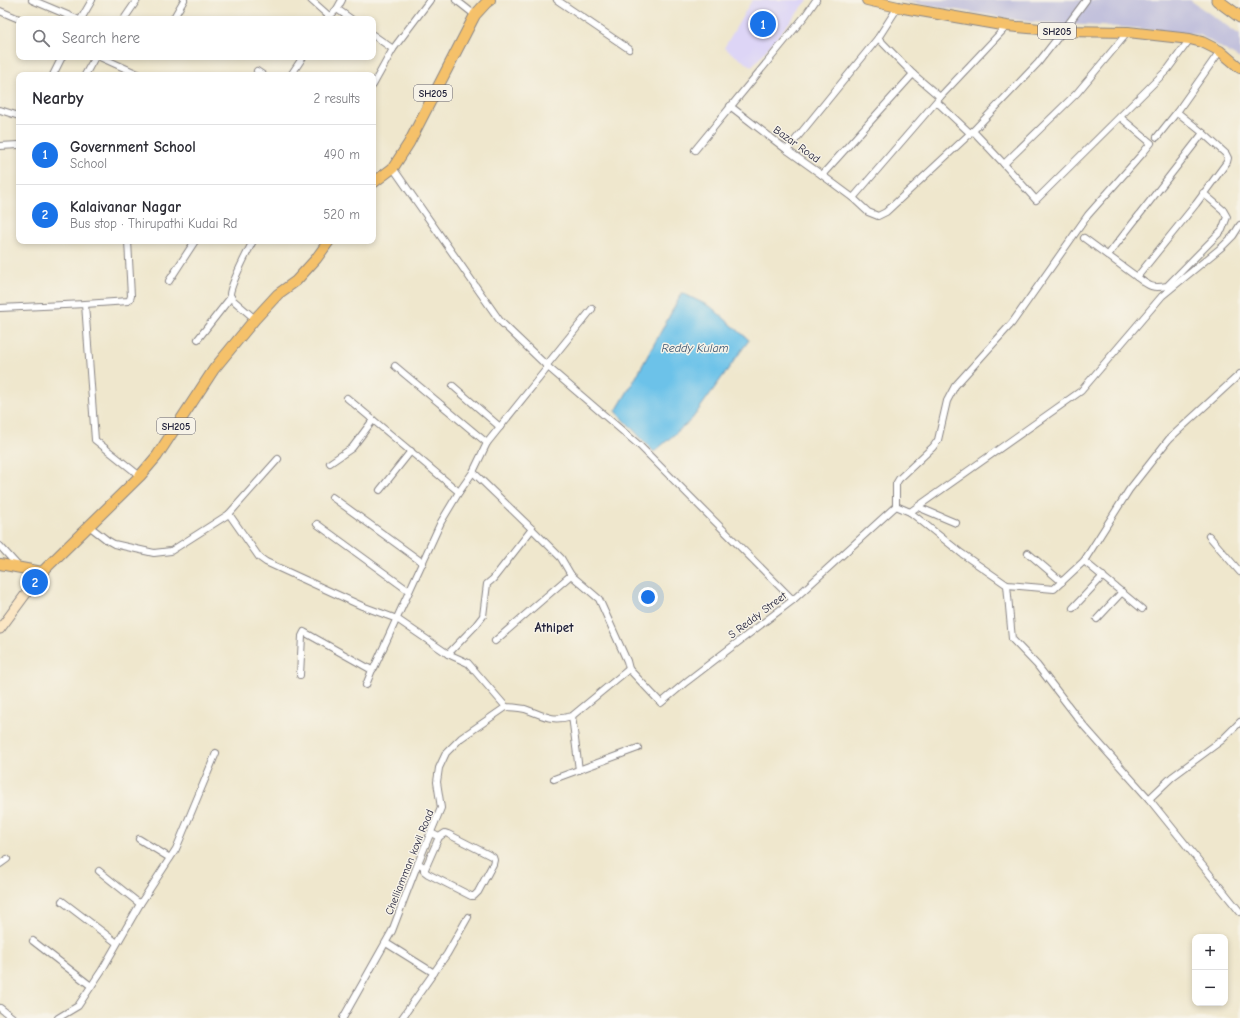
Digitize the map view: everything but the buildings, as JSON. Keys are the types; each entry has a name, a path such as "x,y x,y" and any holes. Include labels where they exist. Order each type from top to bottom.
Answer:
{"highway":[{"path":"1217,0 1240,17"}],"main road":[{"name":"SH205","path":"376,181 393,168 408,143 474,15 490,0"},
{"name":"SH205","path":"867,0 898,7 1007,26 1063,31 1128,32 1190,39 1202,42 1220,51 1240,68"},
{"path":"1226,0 1240,10"},
{"name":"SH205","path":"42,572 140,476 157,456 214,369 254,319 278,294 296,281 316,259 327,244"},
{"path":"0,564 42,572"}],"street":[{"path":"32,0 44,3 71,16"},
{"path":"83,16 92,0"},
{"path":"126,16 137,0"},
{"path":"175,16 184,0"},
{"path":"311,0 327,16"},
{"path":"329,16 342,0"},
{"path":"376,80 393,49 430,0"},
{"path":"456,0 474,15"},
{"path":"557,0 629,49"},
{"path":"695,150 805,16 816,0"},
{"name":"Bazar Road","path":"730,106 853,198 868,212 878,216 886,212 972,132 1038,63 1086,0"},
{"path":"787,150 878,38 898,7"},
{"path":"336,9 346,16"},
{"path":"0,11 16,18"},
{"path":"853,198 938,100 1007,26"},
{"path":"1004,164 1077,93 1128,32"},
{"path":"376,36 393,49"},
{"path":"878,38 938,100 1004,164 1036,200 1168,69 1190,39"},
{"path":"1157,138 1220,51"},
{"path":"54,72 60,60"},
{"path":"87,72 93,60"},
{"path":"107,60 133,72"},
{"path":"293,72 301,60"},
{"path":"822,175 913,74"},
{"path":"0,110 16,115"},
{"path":"1137,277 1204,193 1227,162 1228,158 1226,154 1203,133 1177,112"},
{"path":"1120,117 1151,143 1088,216 1012,323 955,386 947,402 938,440 933,447 899,479 896,484 896,506 910,512 961,553 1006,585 1054,589 1084,561 1129,490 1169,439 1240,374"},
{"path":"1108,255 1203,133"},
{"path":"0,146 16,145"},
{"path":"393,168 500,322 547,366 640,446 793,600"},
{"path":"1084,238 1148,285 1157,288 1167,286 1222,230 1227,217 1223,210 1204,193"},
{"path":"910,512 1081,391 1162,296 1223,246 1233,236 1240,225"},
{"path":"0,308 128,301 131,296 128,244"},
{"path":"169,281 193,244"},
{"path":"198,339 231,297 230,293 236,276 251,244"},
{"path":"231,297 254,319"},
{"path":"85,304 95,440 140,476"},
{"path":"366,685 441,522 473,472 486,443 592,309"},
{"path":"395,366 486,443"},
{"path":"453,386 500,427"},
{"path":"346,398 459,492"},
{"path":"330,463 352,448 373,420"},
{"path":"380,490 411,451"},
{"path":"89,526 114,544 154,553 171,551 229,514 278,459"},
{"path":"229,514 259,557 266,562 362,606 397,619 448,654 468,663 506,707 523,709 550,718 564,718 572,716 629,669 627,661 600,599 571,575 561,558 473,472"},
{"path":"332,497 422,563"},
{"name":"S Reddy Street","path":"629,669 661,703 793,600 896,506"},
{"path":"918,507 956,523"},
{"path":"317,524 409,591"},
{"path":"448,654 483,616 487,584 493,579 532,529"},
{"path":"1209,536 1240,572"},
{"path":"0,546 20,568"},
{"path":"1028,553 1062,582"},
{"path":"1084,561 1142,609"},
{"path":"0,629 42,572"},
{"path":"495,641 571,575"},
{"path":"1073,608 1103,576"},
{"path":"1006,585 1012,639 1037,665 1084,726 1149,799 1240,912"},
{"path":"1097,619 1122,592"},
{"path":"300,674 302,636 304,632 372,670"},
{"name":"Chelliamman kovil Road","path":"343,1018 392,932 441,808 437,782 439,768 446,753 461,738 506,707"},
{"path":"572,716 579,770"},
{"path":"1149,799 1172,777 1222,740 1240,722"},
{"path":"554,779 638,748"},
{"path":"58,1018 78,1006 92,986 140,904 176,848 216,753"},
{"path":"431,833 439,837"},
{"path":"418,863 428,874 471,896 474,896 478,892 494,860 490,855 448,834 445,834 439,837 425,869"},
{"path":"139,839 170,858"},
{"path":"0,864 7,859"},
{"path":"99,871 140,904"},
{"path":"62,901 118,943"},
{"path":"402,1018 447,954 468,917"},
{"path":"33,940 92,986"},
{"path":"386,943 434,973"},
{"path":"0,1008 13,1018"}],"shaded area":[{"path":"752,0 808,0 752,67 724,48"},
{"path":"895,0 1190,0 1240,35 1240,59 1200,35 1134,28 1031,22"}],"water":[{"name":"Reddy Kulam","path":"682,293 711,307 749,340 692,419 654,452 616,411"}],"place":[{"name":"Government School","path":"763,24"},
{"name":"Kalaivanar Nagar","path":"35,582"}],"district":[{"name":"Athipet","path":"554,627"}]}
